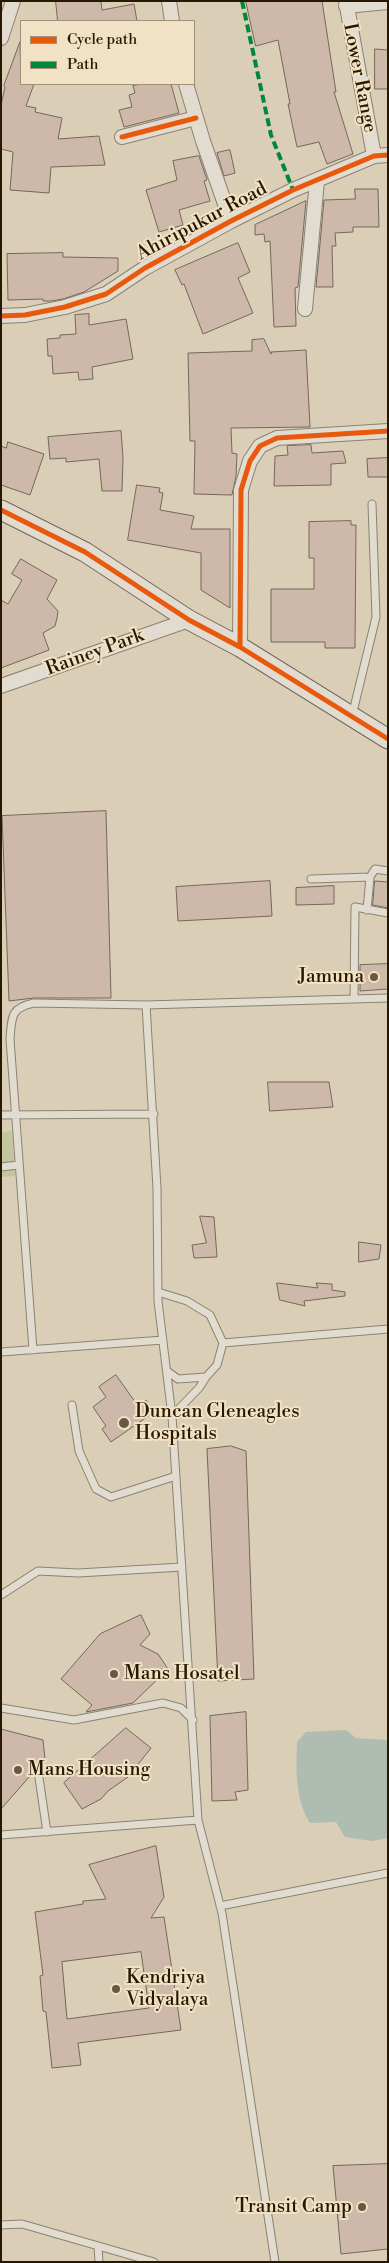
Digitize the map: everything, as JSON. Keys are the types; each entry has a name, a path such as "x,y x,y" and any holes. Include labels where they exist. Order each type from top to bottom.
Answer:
{"street":[{"path":"1,38 12,1"},
{"path":"172,2 172,20"},
{"path":"346,4 388,2"},
{"name":"Lower Range","path":"346,4 381,155"},
{"path":"186,85 231,221"},
{"path":"122,137 196,118"},
{"name":"Ahiripukur Road","path":"1,316 65,308 106,294 145,268 231,221 293,190 381,155"},
{"path":"305,310 317,182"},
{"path":"240,647 241,490 250,461 260,446 277,438 388,430"},
{"path":"1,510 85,552 189,620 240,647 388,739"},
{"name":"Rainey Park","path":"1,686 189,620"}],"lane":[{"path":"352,716 376,617 372,504"},
{"path":"367,910 370,877 375,869 388,871"},
{"path":"311,879 370,877"},
{"path":"354,999 355,907 388,913"},
{"path":"33,1350 10,1039 15,1011 21,1006 34,1003 146,1005 388,998"},
{"path":"146,1005 154,1114 158,1292 172,1416 198,1820 220,1906 274,2262"},
{"path":"1,1115 154,1114"},
{"path":"1,1167 18,1165"},
{"path":"158,1292 187,1301 210,1315 224,1343 216,1365 206,1376 194,1395 172,1416"},
{"path":"224,1343 388,1329"},
{"path":"1,1352 163,1340"},
{"path":"167,1371 178,1379 206,1376"},
{"path":"72,1405 79,1451 96,1489 111,1497 176,1476"},
{"path":"1,1595 38,1571 78,1573 182,1567"},
{"path":"1,1708 74,1720 163,1702 181,1708 193,1720"},
{"path":"39,1778 47,1832"},
{"path":"1,1835 198,1820"},
{"path":"220,1906 388,1873"},
{"path":"1,2225 22,2224 154,2262"},
{"path":"98,2246 99,2262"}],"green space":[{"path":"12,1131 15,1176 1,1177 1,1132"}],"shaded area":[{"path":"346,1730 356,1738 388,1740 388,1838 372,1841 345,1837 336,1822 310,1823 305,1814 299,1794 296,1763 297,1742 306,1732"}],"building":[{"path":"56,1 101,1 102,10 134,4 137,20 58,20"},
{"path":"246,1 322,1 336,92 334,92 353,154 327,164 319,142 297,147 278,40 256,46"},
{"path":"20,42 20,85 34,85 26,106 36,108 35,112 62,118 58,139 99,136 105,165 51,167 49,193 10,190 13,152 1,149 1,105 4,86"},
{"path":"375,49 388,50 388,89 375,89"},
{"path":"171,85 179,113 124,127 119,110 132,107 129,95 135,93 133,86"},
{"path":"230,150 235,173 224,176 217,153"},
{"path":"199,156 207,180 204,181 210,201 179,210 183,225 159,232 146,190 177,180 173,161"},
{"path":"355,189 378,189 379,227 353,227 353,232 335,233 336,246 332,246 333,287 316,287 324,200 355,199"},
{"path":"306,201 298,287 295,288 296,326 274,327 270,241 265,242 264,234 255,235 255,225"},
{"path":"238,243 250,272 238,278 253,313 203,334 184,284 182,285 175,270"},
{"path":"63,253 63,257 118,258 118,271 84,292 63,299 51,301 43,301 43,299 8,300 7,254"},
{"path":"89,314 89,325 126,319 133,359 92,367 93,379 79,380 78,372 53,374 52,356 48,356 47,339 60,338 60,335 76,334 75,315"},
{"path":"264,339 271,354 271,352 306,350 310,427 231,428 232,453 237,454 236,476 232,495 194,494 195,441 190,441 188,353 252,351 252,340"},
{"path":"121,431 123,457 122,491 102,491 99,459 66,462 66,458 50,459 48,437"},
{"path":"8,442 44,454 30,495 1,485 1,446 6,448"},
{"path":"311,445 312,453 343,451 346,463 331,464 331,485 274,486 275,456 288,455 287,446"},
{"path":"388,458 388,477 368,477 367,459"},
{"path":"137,485 160,488 159,492 163,493 160,510 194,516 191,529 230,529 230,608 201,590 201,553 128,540"},
{"path":"351,521 351,525 356,525 355,648 325,648 325,642 271,642 271,589 314,589 314,558 309,558 309,522"},
{"path":"21,559 57,580 47,599 58,611 57,618 55,626 43,633 49,650 1,668 1,600 8,604 22,580 12,574"},
{"path":"106,811 111,998 34,998 9,1001 2,816"},
{"path":"270,881 272,916 178,921 176,887"},
{"path":"375,881 388,882 388,908 373,905"},
{"path":"334,886 334,904 296,905 296,888"},
{"name":"Jamuna","path":"388,964 388,989 360,991 360,965"},
{"path":"268,1082 329,1082 333,1107 270,1111"},
{"path":"200,1216 214,1217 217,1257 194,1258 192,1245 206,1243"},
{"path":"359,1242 381,1245 379,1259 359,1262"},
{"path":"277,1283 318,1288 316,1283 332,1284 332,1290 345,1292 345,1296 304,1301 305,1306 280,1300"},
{"path":"116,1375 138,1406 146,1400 154,1412 111,1442 102,1429 106,1426 93,1407 106,1397 99,1387"},
{"path":"231,1446 246,1451 254,1679 218,1681 207,1449"},
{"name":"Mans Hosatel","path":"141,1615 150,1634 140,1645 158,1654 168,1669 133,1703 86,1712 92,1705 61,1679 100,1634"},
{"path":"246,1712 248,1790 235,1792 237,1800 212,1801 210,1716"},
{"path":"126,1728 151,1748 128,1777 108,1791 101,1799 82,1809 64,1783"},
{"name":"Mans Housing","path":"1,1729 43,1740 45,1759 1,1809"},
{"path":"156,1846 164,1897 151,1918 164,1917 181,2030 78,2043 81,2065 52,2068 46,2012 43,2011 40,1976 43,1975 35,1912 83,1904 83,1901 106,1899 89,1865","holes":["141,1952 149,2008 67,2019 62,1962"]},
{"name":"Transit Camp","path":"388,2164 388,2249 341,2254 333,2166"}],"marked path":[{"path":"242,1 271,135 293,190"}],"cycle path":[{"path":"122,137 196,118"},
{"path":"1,316 25,315 65,307 106,294 145,268 293,190 374,156 388,155"},
{"path":"240,647 241,490 250,461 260,446 277,438 388,431"},
{"path":"1,510 85,552 189,620 240,647 388,739"}],"place":[{"name":"Jamuna","path":"374,977"},
{"name":"Duncan Gleneagles Hospitals","path":"124,1423"},
{"name":"Mans Hosatel","path":"114,1674"},
{"name":"Mans Housing","path":"18,1770"},
{"name":"Kendriya Vidyalaya","path":"116,1989"},
{"name":"Transit Camp","path":"362,2207"}]}
